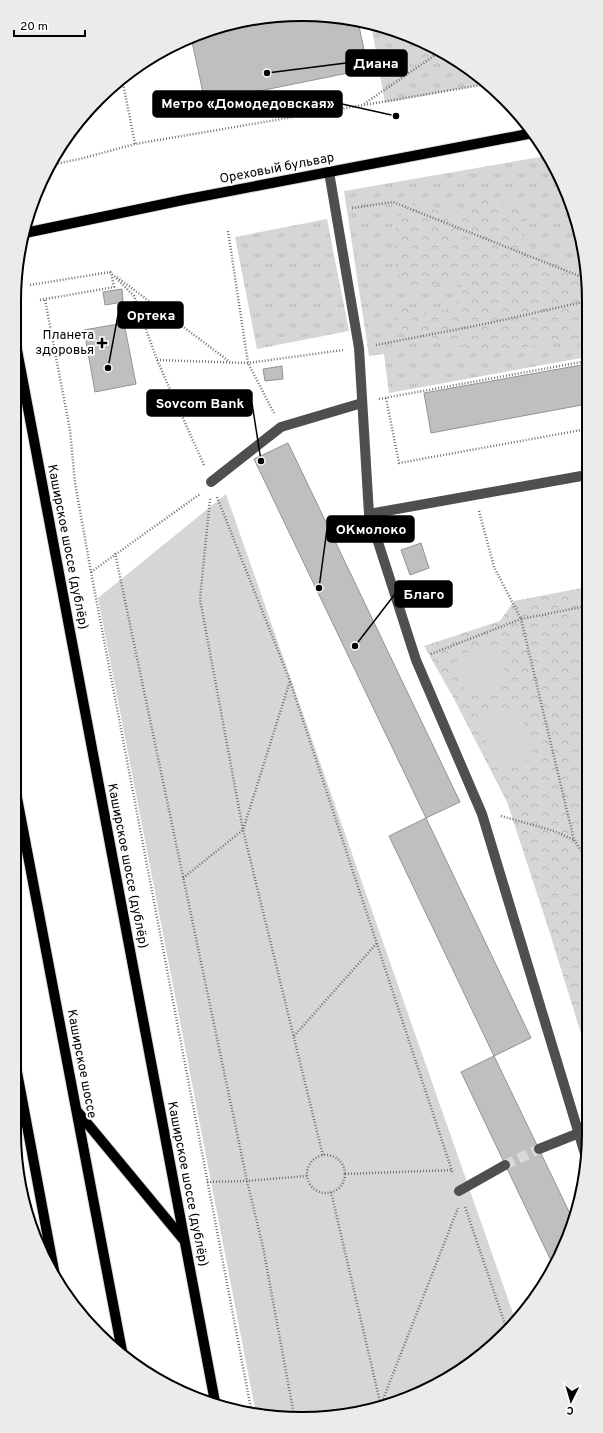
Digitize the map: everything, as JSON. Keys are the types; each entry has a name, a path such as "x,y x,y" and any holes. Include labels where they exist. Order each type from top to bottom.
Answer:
{"main road":[{"name":"Ореховый бульвар","path":"30,232 183,200 526,134"},
{"name":"Каширское шоссе (дублёр)","path":"21,371 214,1398"},
{"name":"Каширское шоссе","path":"21,819 121,1345"},
{"path":"21,1096 52,1259"},
{"path":"76,1110 185,1241"}],"lane":[{"path":"329,172 359,348 369,514 416,660 481,811 581,1141"},
{"path":"211,482 281,427 362,403"},
{"path":"369,514 582,476"},
{"path":"539,1149 582,1131"},
{"path":"460,1194 505,1165"}],"path":[{"path":"363,105 435,55"},
{"path":"123,85 135,144"},
{"path":"58,163 80,159 135,144 479,85"},
{"path":"336,210 393,202 581,277"},
{"path":"228,231 248,363 281,427"},
{"path":"30,285 110,272 231,362"},
{"path":"40,300 114,287 110,272"},
{"path":"110,272 134,296 157,360 211,482 290,681 460,1194 505,1324"},
{"path":"45,300 70,430 74,483 251,1408"},
{"path":"157,360 248,363 359,348 485,324 582,302"},
{"path":"362,403 582,362"},
{"path":"386,398 399,463 582,430"},
{"path":"91,572 115,553 199,495 211,482"},
{"path":"211,482 200,599 243,830 323,1156"},
{"path":"474,495 494,567 521,619 574,840 582,852"},
{"path":"115,553 247,1181 263,1247 293,1412"},
{"path":"416,660 521,619 582,607"},
{"path":"183,878 243,830 290,681"},
{"path":"481,811 554,830 574,840"},
{"path":"293,1036 377,943"},
{"path":"323,1156 332,1156 338,1159 342,1163 345,1174 341,1185 330,1192 318,1191 313,1187 307,1176 310,1164 314,1159 323,1156"},
{"path":"345,1174 452,1170"},
{"path":"207,1182 247,1181 307,1176"},
{"path":"330,1192 380,1400"},
{"path":"383,1399 460,1194"}],"green space":[{"path":"372,30 409,42 426,50 457,68 479,85 385,103"},
{"path":"541,157 561,194 577,247 580,265 582,302 582,358 389,393 384,354 369,356 344,191"},
{"path":"480,196 508,204 522,203 528,214 522,239 548,260 580,271 582,340 481,353 392,326 398,305 424,315 455,307 462,286 451,278 427,289 406,289 393,259 397,220 409,204 454,214"},
{"path":"327,219 349,331 257,349 235,237"},
{"path":"226,494 513,1314 500,1330 472,1354 442,1374 409,1391 356,1407 338,1410 302,1412 255,1408 98,598"},
{"path":"582,588 582,1036 507,802 453,697 424,646 500,621 514,601"},
{"path":"496,645 507,684 467,696 456,656"},
{"path":"519,706 534,759 495,768 478,716"}],"building":[{"path":"302,21 338,23 359,27 368,69 205,102 192,43 247,26 265,23"},
{"path":"122,289 123,302 105,305 103,292"},
{"path":"124,323 136,384 95,392 84,330"},
{"path":"582,365 582,405 431,433 424,393"},
{"path":"282,366 283,379 265,381 263,369"},
{"path":"288,443 460,802 426,818 254,459"},
{"path":"421,543 429,568 410,575 401,550"},
{"path":"426,818 531,1038 494,1056 389,836"},
{"path":"494,1056 570,1213 561,1239 551,1260 461,1072"}],"tunnel":[{"path":"505,1165 539,1149"}],"place":[{"name":"Диана","path":"267,73"},
{"name":"Метро «Домодедовская»","path":"396,116"},
{"name":"Планета здоровья","path":"102,343"},
{"name":"Ортека","path":"108,368"},
{"name":"Sovcom Bank","path":"261,461"},
{"name":"ОКмолоко","path":"319,588"},
{"name":"Благо","path":"355,646"}]}
